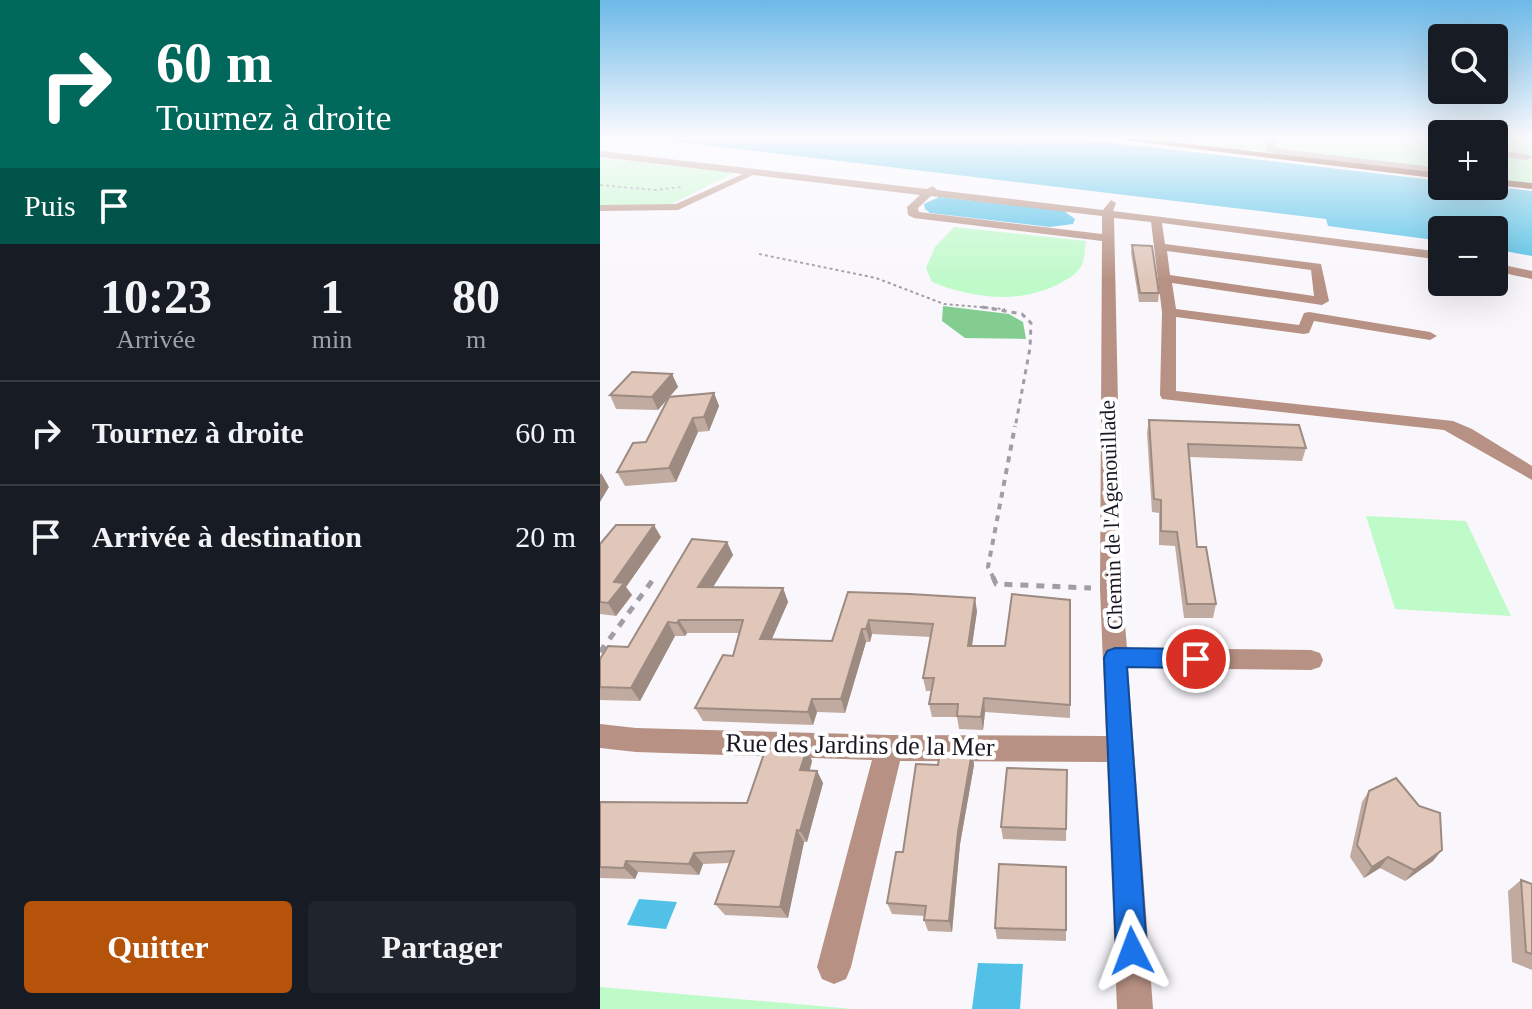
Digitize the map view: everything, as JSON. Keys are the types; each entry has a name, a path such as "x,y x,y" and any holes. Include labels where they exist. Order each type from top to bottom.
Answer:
{"street":[{"path":"600,208 666,209 688,204 724,186"},
{"path":"867,186 1322,227"},
{"path":"935,186 912,207 914,215 1108,238"},
{"path":"965,186 1110,208 1156,219 1428,254"},
{"name":"Chemin de l'Agenouillade","path":"1110,208 1111,589 1135,1009"},
{"path":"1156,219 1169,312 1168,395 1447,425 1532,474"},
{"path":"1160,247 1317,267 1322,301 1164,278"},
{"path":"1508,270 1532,275"},
{"path":"1169,312 1304,330 1309,316 1430,336"},
{"path":"1115,658 1311,660"},
{"name":"Rue des Jardins de la Mer","path":"600,736 636,740 889,748 1121,749"},
{"path":"834,967 889,748"}],"path":[{"path":"620,186 673,189 681,186"},
{"path":"759,254 876,278 944,304 1005,309 1022,314 1031,323 1030,348 988,567 996,584 1111,589"},
{"path":"600,652 652,581"}],"green space":[{"path":"600,186 707,186 667,206 600,206"},
{"path":"954,227 1086,241 1083,262 1069,278 1032,294 998,297 948,288 932,282 926,268 935,247"},
{"path":"943,306 1009,314 1023,322 1026,339 965,338 942,321"},
{"path":"1366,516 1466,521 1511,616 1395,609"},
{"path":"600,987 853,1009 600,1009"}],"water":[{"path":"1050,186 1428,186 1428,200 1508,200 1508,188 1532,191 1532,256 1508,252 1508,216 1428,216 1428,239 1328,226 1326,219"},
{"path":"939,197 1064,211 1075,219 1073,224 1050,227 930,213 925,209 924,204"},
{"path":"639,899 677,902 666,929 627,925"},
{"path":"978,963 1023,964 1020,1009 972,1009"}],"building":[{"path":"1132,245 1152,246 1159,293 1140,293"},
{"path":"632,372 672,374 652,397 610,395"},
{"path":"714,393 704,417 693,418 669,468 617,472 633,443 646,442 669,397"},
{"path":"1149,420 1299,425 1306,448 1188,444 1197,547 1206,547 1216,604 1187,604 1177,532 1161,531 1161,500 1154,499"},
{"path":"616,525 654,525 614,582 624,583 608,603 600,602 600,544"},
{"path":"692,539 727,542 698,587 783,588 760,639 832,641 848,592 975,598 968,646 1005,646 1012,594 1070,600 1070,705 984,698 981,717 957,716 958,704 929,704 934,678 923,678 933,624 869,620 866,629 862,629 841,699 812,699 808,712 695,708 723,655 733,656 743,620 668,622 631,688 600,687 600,659 608,646 628,647"},
{"path":"766,748 807,749 800,770 817,771 800,831 797,830 780,907 715,904 734,851 694,853 689,864 626,861 624,868 600,867 600,802 747,803"},
{"path":"940,751 972,752 958,832 949,921 924,920 926,906 887,903 896,852 903,852 916,764 938,765"},
{"path":"1007,768 1067,770 1066,829 1001,827"},
{"path":"1396,778 1419,806 1440,813 1442,850 1414,870 1388,857 1372,867 1357,845 1369,791"},
{"path":"999,864 1066,867 1066,930 995,928"},
{"path":"1521,880 1532,884 1532,954 1526,952"}],"route":[{"path":"1132,951 1115,658 1196,659"}]}
